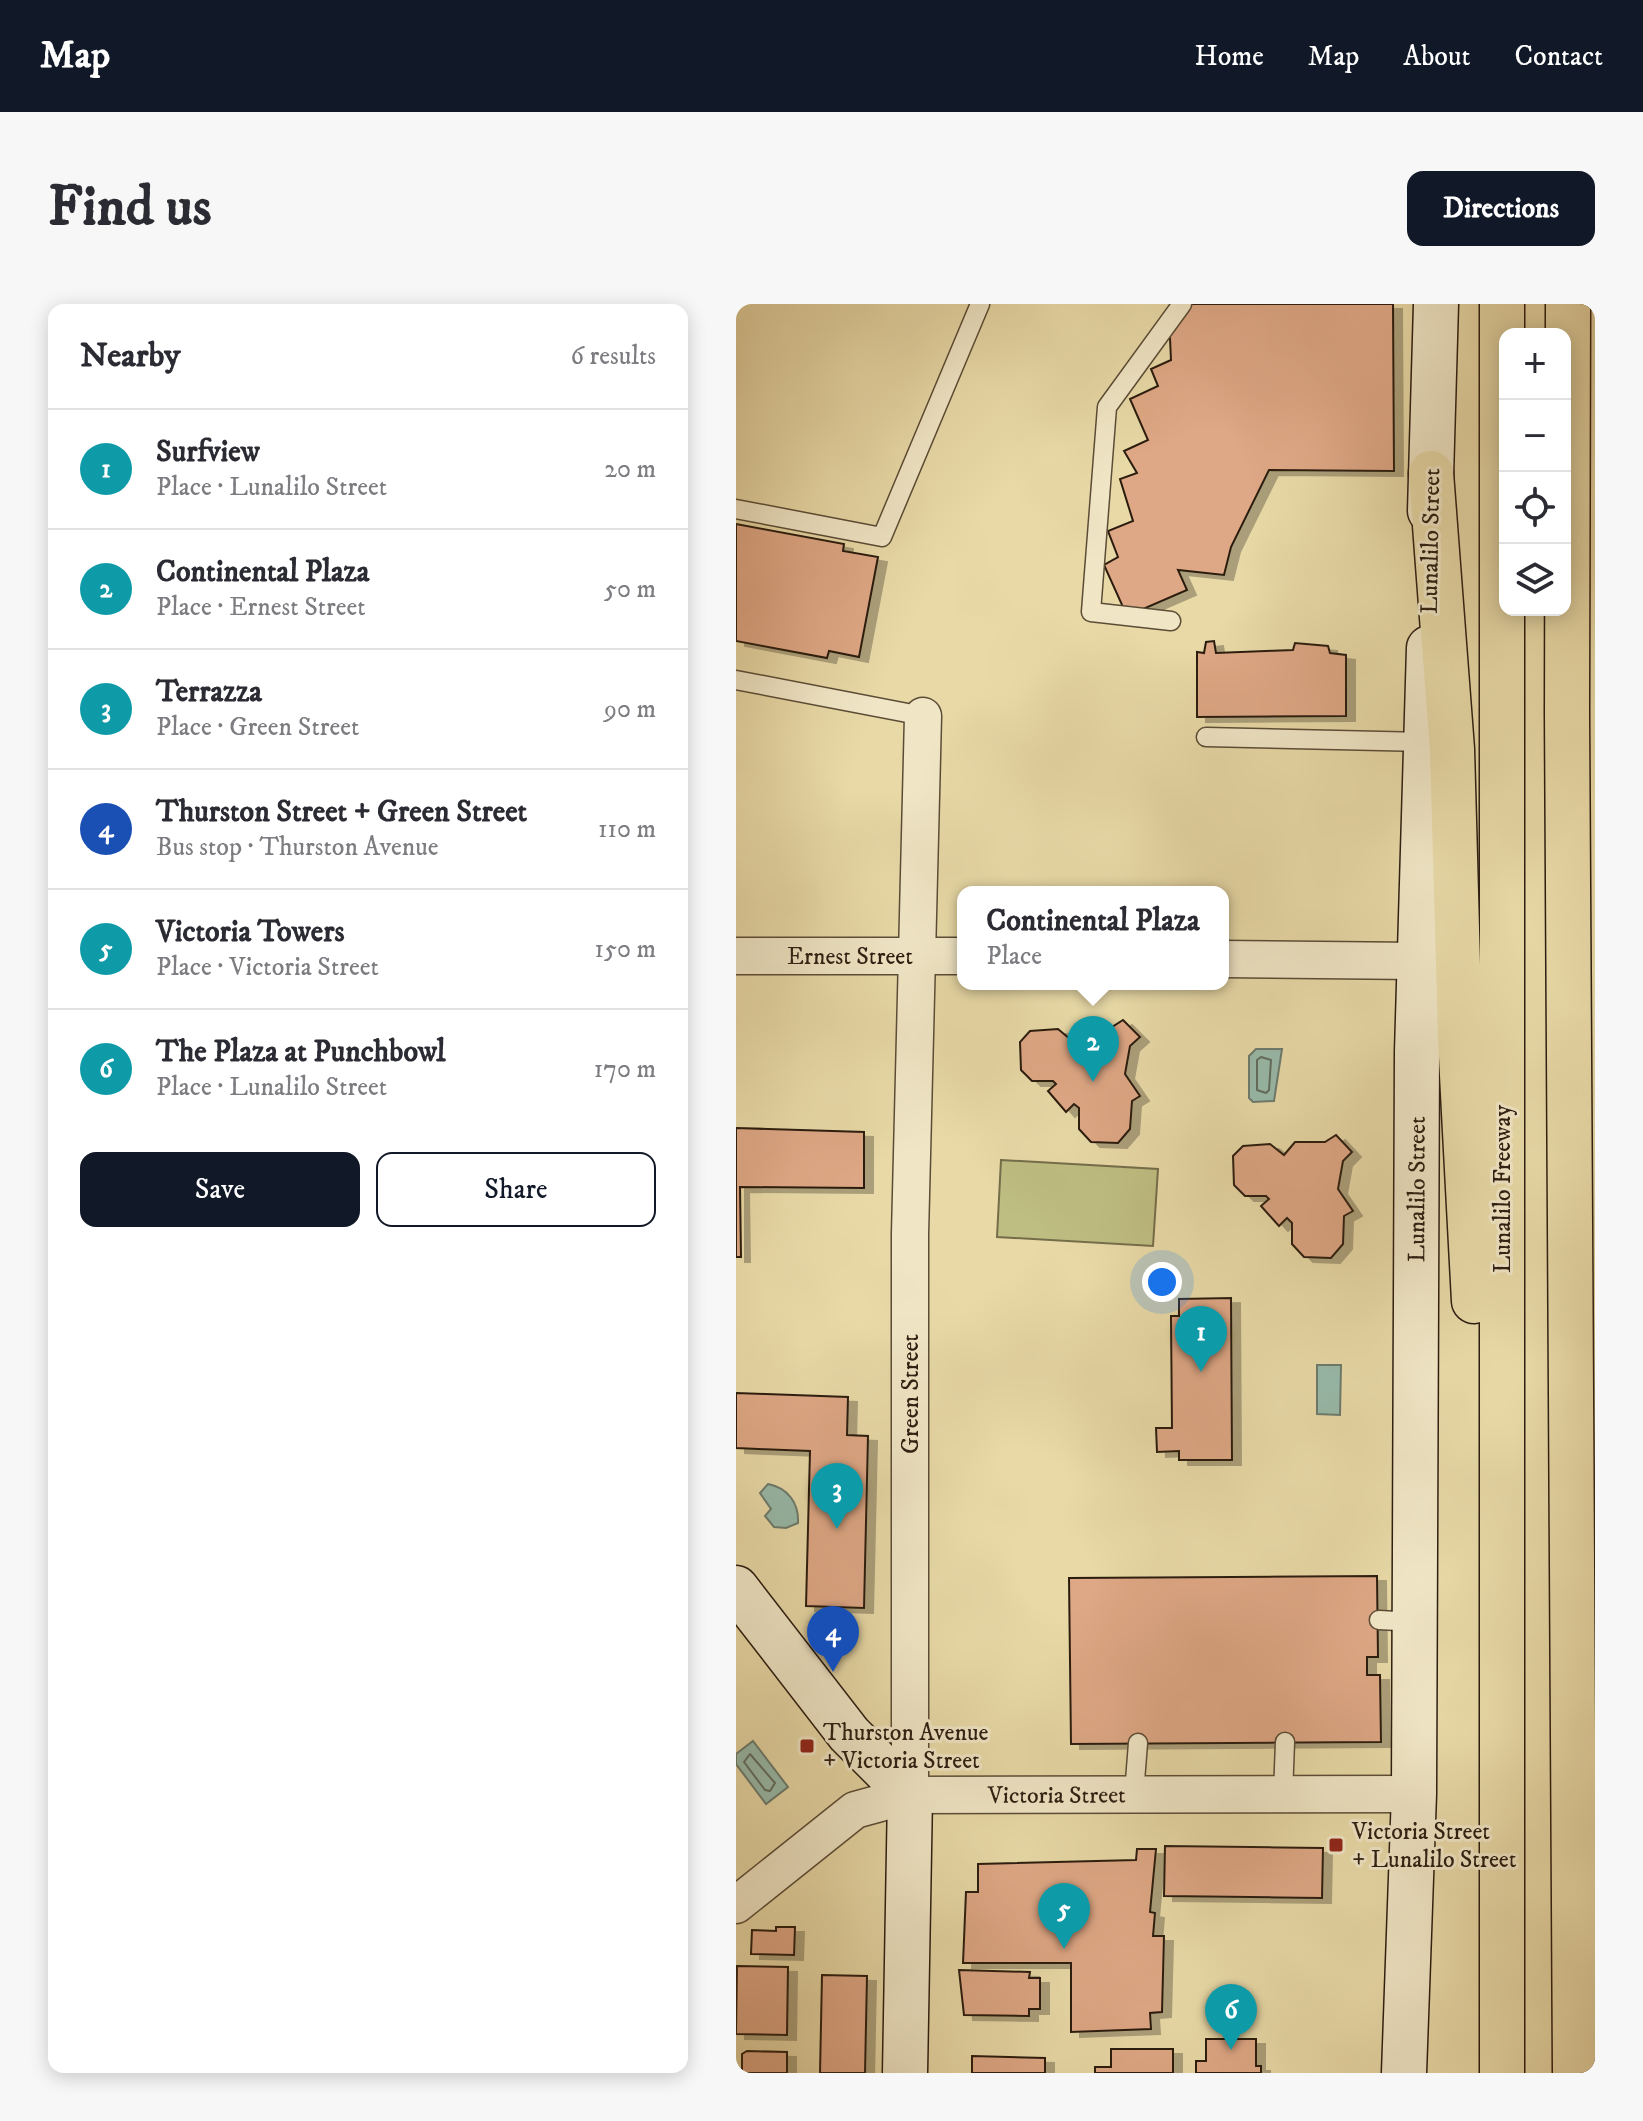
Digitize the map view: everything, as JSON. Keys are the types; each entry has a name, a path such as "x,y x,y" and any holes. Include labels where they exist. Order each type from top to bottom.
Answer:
{"highway":[{"name":"Lunalilo Freeway","path":"1499,2073 1502,1982 1502,304"},
{"path":"1568,304 1567,713 1575,2073"},
{"path":"1431,473 1452,749 1460,1037 1502,1801"},
{"path":"1572,1359 1595,1475"}],"main road":[{"name":"Lunalilo Street","path":"1404,2073 1414,1794 1398,1621 1436,304"},
{"path":"736,1588 849,1734 910,1795"},
{"name":"Green Street","path":"905,2073 910,1795"}],"street":[{"name":"Green Street","path":"910,1795 910,1234 923,716"},
{"name":"Ernest Street","path":"736,956 957,956"},
{"path":"1229,959 1418,961"},
{"name":"Victoria Street","path":"736,1905 855,1810 910,1795 1414,1794"}],"lane":[{"path":"736,509 882,537 980,304"},
{"path":"1171,621 1091,612 1107,407 1182,304"},
{"path":"736,680 923,716"},
{"path":"1206,737 1425,742"},
{"path":"1283,1794 1285,1742"},
{"path":"1134,1794 1138,1743"}],"shaded area":[{"path":"1001,1160 1158,1169 1153,1246 997,1237"}],"water":[{"path":"1256,1049 1282,1049 1274,1101 1253,1102 1249,1098 1249,1056"},
{"path":"1317,1365 1341,1365 1340,1415 1317,1414"},
{"path":"768,1484 781,1489 791,1498 797,1509 798,1523 786,1528 774,1527 765,1516 771,1509 760,1493"},
{"path":"753,1741 788,1787 766,1804 736,1764 736,1754"}],"building":[{"path":"1175,304 1393,304 1394,471 1269,470 1231,547 1224,575 1178,570 1187,590 1127,616 1104,565 1118,557 1108,531 1133,521 1120,479 1137,473 1124,451 1148,440 1130,399 1158,386 1151,369 1171,360 1169,316"},
{"path":"736,524 844,544 843,551 878,557 859,657 829,651 827,658 736,641"},
{"path":"1214,641 1216,653 1293,650 1295,643 1328,646 1330,653 1346,655 1346,716 1197,717 1197,652 1204,653 1206,642"},
{"path":"1123,1020 1140,1037 1130,1046 1125,1074 1140,1096 1132,1101 1130,1129 1118,1143 1091,1142 1079,1129 1079,1108 1074,1104 1066,1112 1048,1091 1056,1084 1053,1081 1032,1081 1021,1070 1020,1042 1030,1031 1058,1029 1071,1040 1083,1028 1112,1027"},
{"path":"736,1128 864,1132 864,1188 740,1187 741,1257 736,1257"},
{"path":"1336,1135 1352,1152 1343,1161 1338,1189 1353,1211 1344,1216 1343,1244 1331,1258 1304,1257 1292,1244 1292,1223 1287,1218 1279,1226 1261,1206 1269,1199 1266,1196 1245,1196 1234,1185 1233,1156 1243,1146 1270,1144 1284,1155 1295,1142 1325,1142"},
{"path":"1231,1298 1232,1460 1179,1460 1179,1451 1157,1452 1156,1428 1172,1428 1171,1316 1179,1316 1179,1299"},
{"path":"736,1393 848,1397 847,1435 868,1436 864,1608 806,1606 810,1451 736,1448"},
{"path":"1377,1576 1378,1657 1367,1657 1367,1675 1380,1675 1381,1742 1071,1744 1069,1578"},
{"path":"1165,1846 1323,1848 1322,1898 1164,1896"},
{"path":"1137,1849 1156,1849 1150,1912 1155,1913 1153,1936 1164,1936 1162,2012 1150,2013 1151,2029 1071,2032 1071,1963 963,1963 966,1892 978,1892 978,1864 1136,1860"},
{"path":"776,1927 795,1927 794,1955 751,1954 752,1930 776,1931"},
{"path":"737,1966 788,1967 787,2035 736,2034"},
{"path":"959,1970 1030,1972 1029,1978 1040,1978 1040,2009 1029,2009 1029,2016 964,2015"},
{"path":"822,1975 867,1976 865,2073 820,2073"},
{"path":"1206,2039 1256,2039 1256,2066 1261,2066 1261,2073 1196,2073 1196,2061 1206,2061"},
{"path":"1111,2049 1173,2049 1173,2073 1095,2073 1095,2067 1111,2067"},
{"path":"747,2051 787,2052 787,2073 742,2073 742,2054"},
{"path":"972,2056 1045,2058 1045,2073 972,2073"}],"place":[{"name":"Continental Plaza","path":"1093,1082"},
{"name":"Surfview","path":"1201,1372"},
{"name":"Terrazza","path":"837,1529"},
{"name":"Thurston Street + Green Street","path":"833,1672"},
{"name":"Thurston Avenue + Victoria Street","path":"807,1746"},
{"name":"Victoria Street + Lunalilo Street","path":"1336,1845"},
{"name":"Victoria Towers","path":"1064,1949"},
{"name":"The Plaza at Punchbowl","path":"1231,2050"}]}
